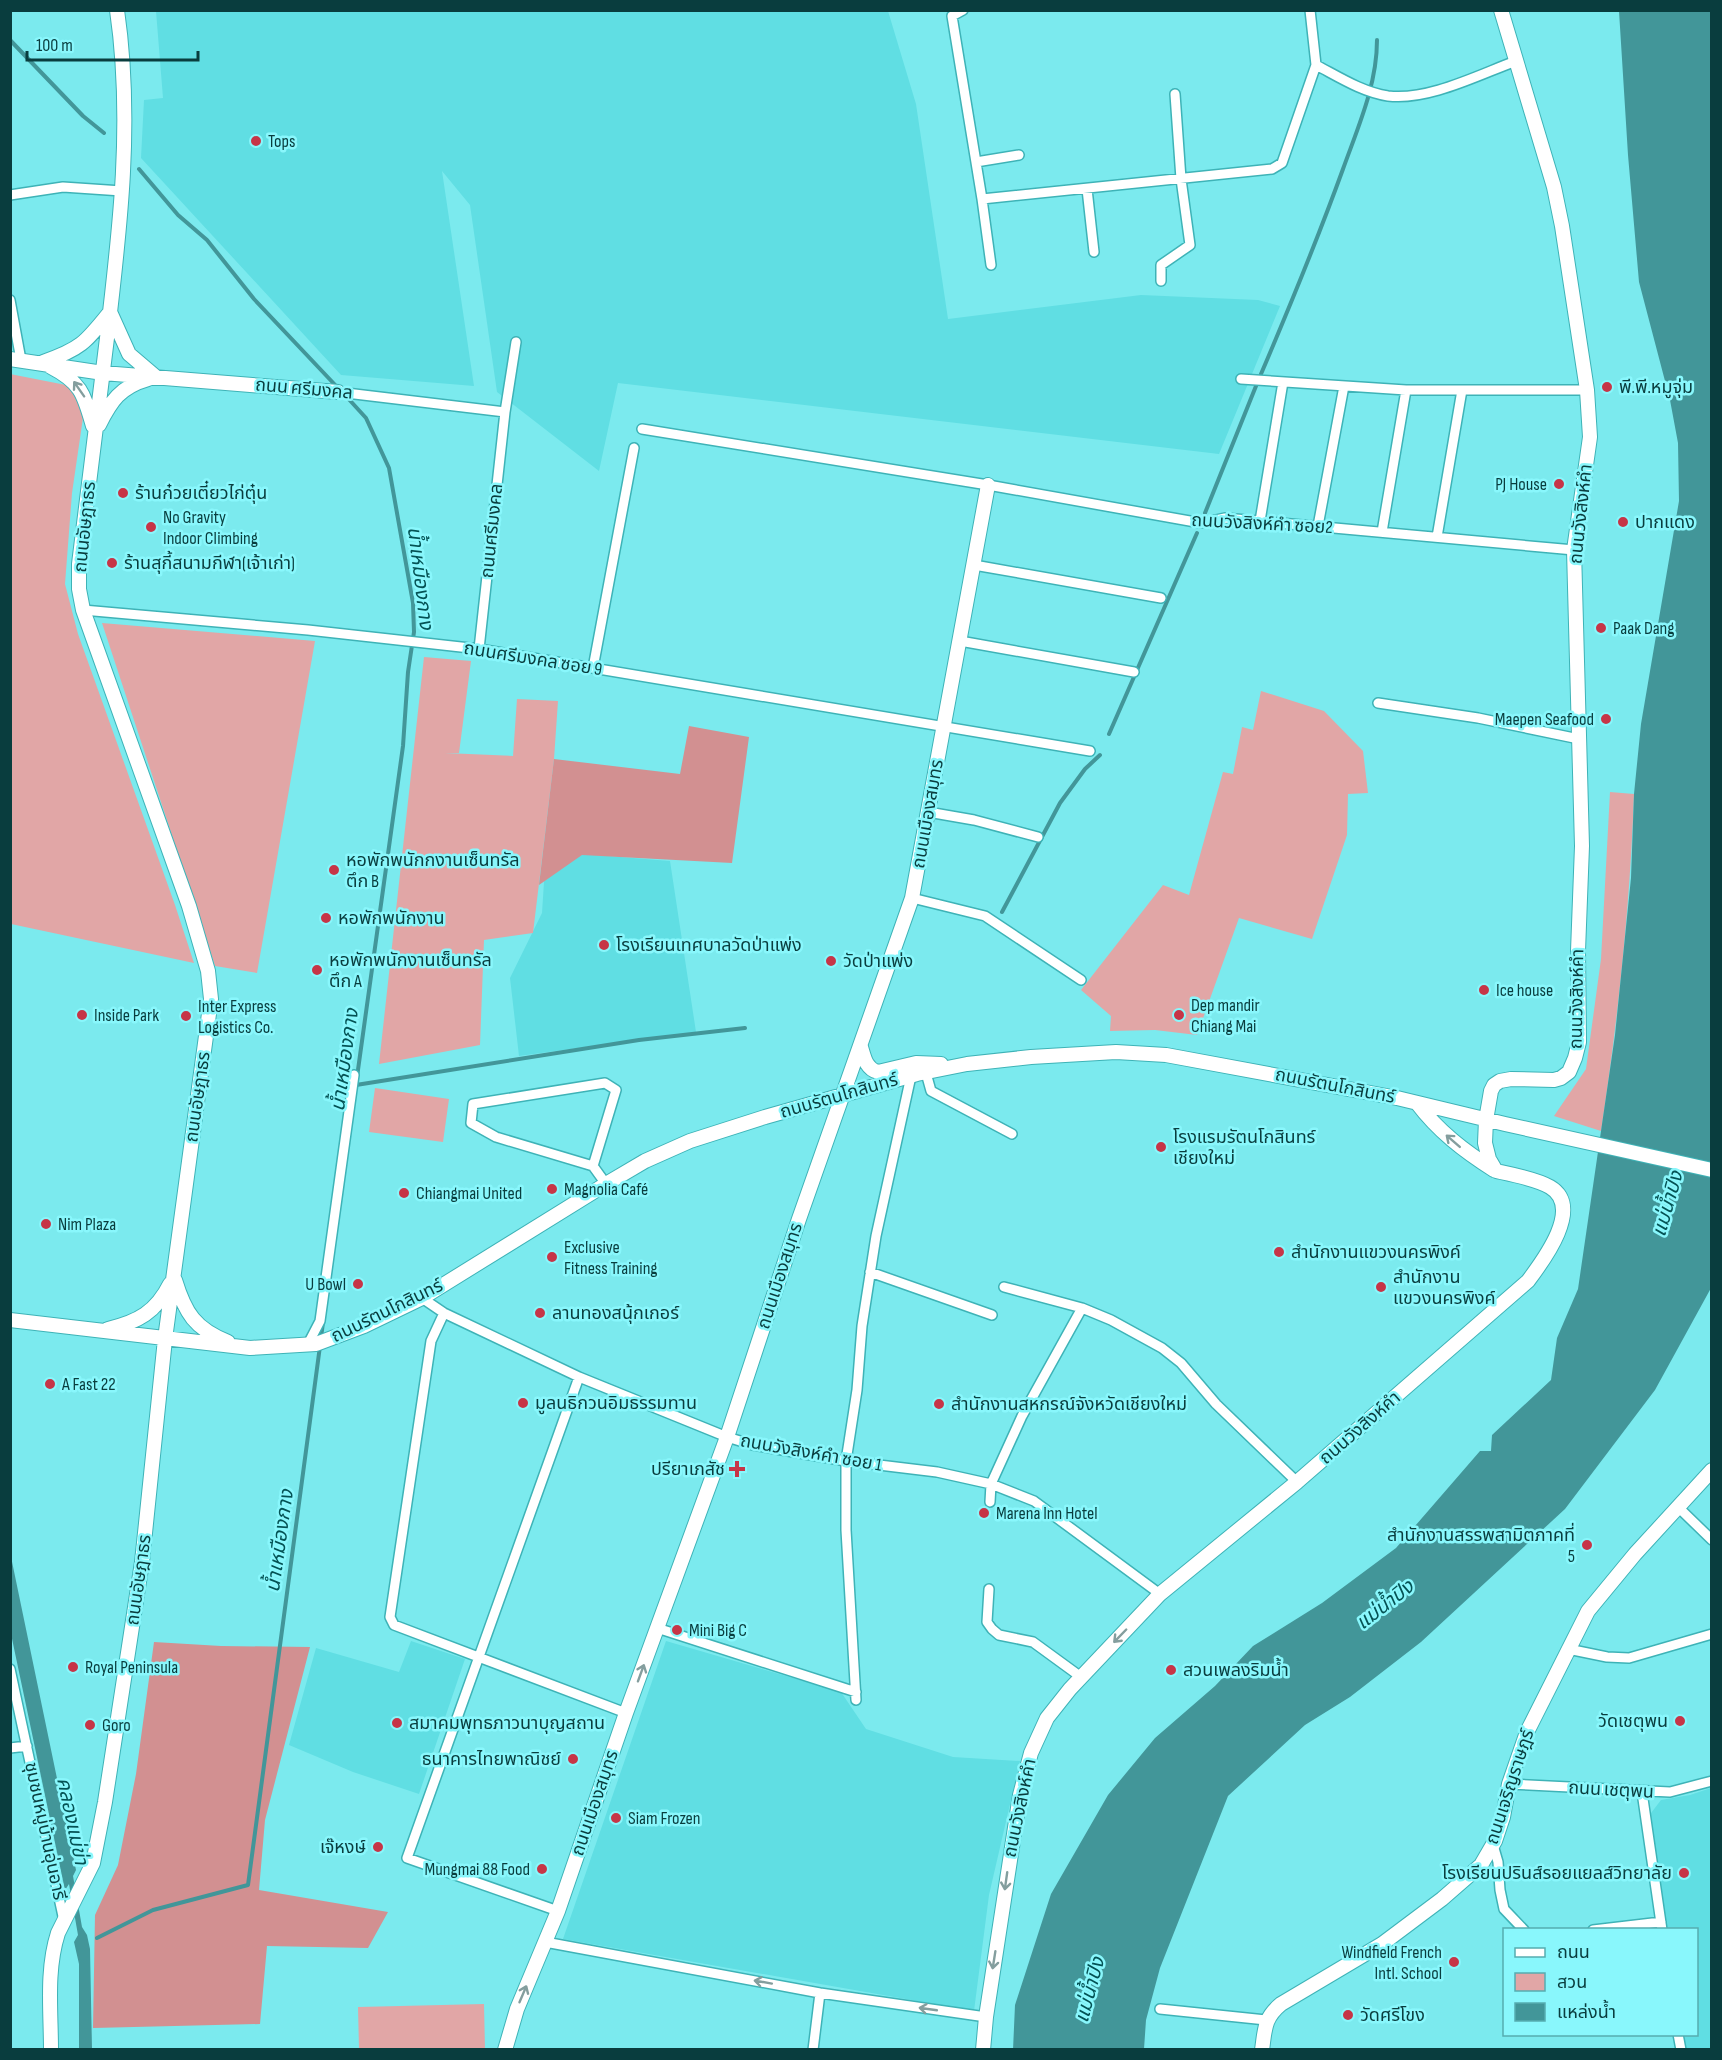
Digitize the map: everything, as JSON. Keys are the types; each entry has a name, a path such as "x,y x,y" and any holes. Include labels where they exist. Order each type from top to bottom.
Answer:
{"street":[{"name":"ถนนอัษฎาธร","path":"51,2049 50,1969 54,1946 93,1863 105,1802 142,1562 165,1339 209,1015 210,984 189,906 83,610 79,589 79,564 110,311 122,191 125,111 117,10"},
{"path":"963,10 952,16 991,264"},
{"path":"982,199 1254,173 1272,169 1282,163 1316,65 1310,10"},
{"name":"ถนนวังสิงห์คำ","path":"983,2049 1013,1834 1030,1753 1047,1718 1081,1677 1160,1594 1297,1482 1528,1281 1554,1244 1562,1212 1562,1202 1557,1194 1545,1185 1496,1171 1486,1152 1486,1120 1494,1085 1511,1079 1554,1080 1561,1078 1569,1072 1579,1042 1578,951 1581,846 1574,550 1590,437 1587,390 1554,187 1501,10"},
{"path":"1316,65 1362,88 1388,96 1408,96 1435,91 1516,61"},
{"path":"1161,281 1161,265 1190,245 1181,179 1175,94"},
{"path":"976,162 1019,155"},
{"path":"10,195 63,187 122,191"},
{"path":"1087,189 1094,252"},
{"path":"10,300 16,360 102,373"},
{"path":"41,362 64,355 81,346 110,311 129,354 156,377"},
{"name":"ถนนศรีมงคล","path":"479,649 505,412 516,342"},
{"path":"41,362 74,381 81,389 95,432"},
{"name":"ถนน ศรีมงคล","path":"102,373 362,394 505,412"},
{"path":"95,432 106,411 121,391 133,383 156,377"},
{"path":"1241,379 1406,390 1587,390"},
{"path":"1260,521 1283,382"},
{"path":"1318,526 1344,386"},
{"path":"1382,532 1406,390"},
{"path":"1437,537 1462,390"},
{"name":"ถนนวังสิงห์คำ ซอย2","path":"642,429 988,485 1201,523 1225,518 1574,550"},
{"path":"593,669 634,448"},
{"name":"ถนนเมืองสมุทร","path":"505,2049 517,2009 558,1911 626,1713 727,1437 799,1219 912,898 988,485"},
{"path":"974,565 1161,598"},
{"name":"ถนนศรีมงคล ซอย 9","path":"83,610 308,630 479,649 1090,751"},
{"path":"960,641 1134,672"},
{"path":"1378,703 1478,718 1579,739"},
{"path":"928,812 974,820 1038,837"},
{"path":"912,898 985,916 1082,980"},
{"path":"861,1047 867,1065 878,1072 916,1063 967,1064"},
{"name":"ถนนรัตนโกสินทร์","path":"10,1320 244,1348 312,1344 360,1328 422,1298 645,1161 690,1140 911,1076 967,1064 1031,1057 1116,1052 1166,1055 1273,1073 1417,1103 1504,1125 1712,1170"},
{"path":"926,1073 931,1090 1011,1134"},
{"path":"312,1344 320,1321 354,1075"},
{"path":"657,1628 856,1696 846,1530 846,1461 876,1236 911,1076"},
{"path":"593,1166 616,1090 605,1083 474,1104 471,1122 496,1137 593,1166 606,1184"},
{"path":"1417,1103 1453,1142 1496,1171"},
{"path":"870,1272 992,1315"},
{"path":"100,1331 120,1326 148,1314 162,1298 174,1276"},
{"path":"174,1276 185,1308 199,1327 244,1348"},
{"path":"1004,1287 1082,1308 1111,1320 1162,1348 1180,1363 1216,1404 1297,1482"},
{"name":"ถนนวังสิงห์คำ ซอย 1","path":"422,1298 444,1313 579,1377 727,1437 753,1445 846,1461 937,1472 991,1484 1034,1501 1160,1594"},
{"path":"990,1502 991,1484 1022,1416 1082,1308"},
{"path":"444,1313 431,1341 390,1617 394,1625 626,1713"},
{"path":"558,1911 407,1858 579,1377"},
{"name":"ถนนเจริญราษฎร์","path":"1266,2020 1281,2004 1359,1959 1409,1925 1481,1865 1493,1845 1503,1817 1509,1784 1527,1732 1588,1611 1635,1554 1712,1470"},
{"path":"1678,1507 1712,1540"},
{"path":"989,1589 987,1622 992,1629 999,1635 1033,1642 1081,1677"},
{"path":"1568,1649 1607,1657 1629,1658 1712,1634"},
{"name":"ชุมชนหมู่บ้านอุ่นอารี","path":"10,1669 12,1686 67,1917"},
{"path":"10,1748 27,1746"},
{"name":"ถนน เชตุพน","path":"1509,1784 1670,1792 1712,1781"},
{"path":"1616,1928 1662,1926 1642,1792"},
{"path":"1493,1845 1498,1862 1504,1909 1523,1928"},
{"path":"545,1942 820,1993 986,2017"},
{"path":"813,2049 820,1993"},
{"path":"1160,2009 1266,2020 1262,2049"}],"shaded area":[{"path":"156,11 888,11 916,104 948,319 1141,295 1258,300 1280,306 1219,454 618,383 599,471 497,392 470,205 442,171 474,386 341,375 141,158 144,100 163,98"},
{"path":"689,726 749,737 732,863 582,855 539,885 554,759 680,774"},
{"name":"โรงเรียนเทศบาลวัดป่าแพ่ง","path":"546,851 670,861 696,1032 519,1056 510,978 542,913"},
{"path":"411,1641 465,1659 419,1794 353,1772 289,1745 316,1648 399,1672"},
{"path":"666,1641 841,1692 866,1729 953,1757 1020,1761 989,1895 974,2011 563,1939"},
{"path":"154,1642 221,1646 310,1647 265,1820 259,1890 388,1912 368,1948 267,1946 260,2024 93,2028 95,1915 118,1865 136,1774"},
{"name":"โรงเรียนปรินส์รอยแยลส์วิทยาลัย","path":"1711,1788 1711,2049 1685,2049 1682,2036 1698,2036 1698,1928 1664,1928 1648,1817 1661,1800 1690,1795"}],"green space":[{"path":"10,374 71,386 85,404 72,493 65,584 78,634 194,963 11,924"},
{"path":"102,623 315,641 257,973 215,966"},
{"path":"424,657 471,661 459,753 445,753 513,756 517,699 558,701 554,759 533,933 484,940 480,1045 379,1064"},
{"path":"1261,691 1324,711 1363,751 1368,793 1348,794 1347,835 1312,939 1239,918 1197,1035 1155,1030 1110,1031 1111,1016 1081,990 1163,885 1189,895 1223,772 1233,774 1242,727 1253,730"},
{"path":"1610,792 1634,794 1630,879 1622,963 1601,1131 1554,1116 1586,1069 1601,959"},
{"path":"375,1088 449,1099 443,1142 369,1132"},
{"path":"484,2004 485,2049 359,2049 358,2007"}],"water":[{"name":"แม่น้ำปิง","path":"1619,11 1711,11 1711,1288 1655,1390 1565,1509 1421,1642 1350,1697 1305,1725 1228,1796 1160,1968 1146,2020 1144,2049 1013,2050 1015,2005 1051,1894 1108,1795 1155,1738 1215,1686 1253,1646 1322,1603 1396,1548 1480,1451 1491,1451 1492,1435 1551,1380 1557,1338 1578,1289 1615,1035 1631,878 1634,794 1641,724 1679,501 1678,443 1670,400 1639,282"},
{"path":"10,1552 76,1870 73,1876 82,1927 87,1935 90,1949 92,2049 79,2049 79,1964 74,1942 78,1935 69,1884 65,1890 11,1634"}],"waterway":[{"name":"น้ำเหมืองกาง","path":"10,40 83,116 104,133"},
{"path":"1261,374 1314,246 1360,122 1374,73 1377,40"},
{"name":"น้ำเหมืองกาง","path":"139,169 178,215 207,240 254,299 338,388"},
{"path":"1205,513 1256,386"},
{"name":"น้ำเหมืองกาง","path":"345,395 366,418 389,468 413,603 414,632 408,672 403,746 357,1077"},
{"path":"1109,734 1197,533"},
{"path":"1002,912 1060,803 1085,769 1100,755"},
{"path":"356,1085 639,1040 745,1028"},
{"name":"น้ำเหมืองกาง","path":"321,1338 323,1322"},
{"name":"น้ำเหมืองกาง","path":"97,1938 153,1910 248,1885 320,1346"}],"place":[{"name":"Tops","path":"256,141"},
{"name":"พี.พี.หมูจุ่ม","path":"1607,387"},
{"name":"PJ House","path":"1559,484"},
{"name":"ร้านก๋วยเตี๋ยวไก่ตุ๋น","path":"123,493"},
{"name":"ปากแดง","path":"1623,522"},
{"name":"No Gravity Indoor Climbing","path":"151,527"},
{"name":"ร้านสุกี้สนามกีฬา(เจ้าเก่า)","path":"112,563"},
{"name":"Paak Dang","path":"1601,628"},
{"name":"Maepen Seafood","path":"1606,719"},
{"name":"หอพักพนักกงานเซ็นทรัล ตึก B","path":"334,870"},
{"name":"หอพักพนักงาน","path":"326,918"},
{"name":"โรงเรียนเทศบาลวัดป่าแพ่ง","path":"604,945"},
{"name":"วัดป่าแพ่ง","path":"831,961"},
{"name":"หอพักพนักงานเซ็นทรัล ตึก A","path":"317,970"},
{"name":"Ice house","path":"1484,990"},
{"name":"Inside Park","path":"82,1015"},
{"name":"Dep mandir Chiang Mai","path":"1179,1015"},
{"name":"Inter Express Logistics Co.","path":"186,1016"},
{"name":"โรงแรมรัตนโกสินทร์ เชียงใหม่","path":"1161,1147"},
{"name":"Magnolia Café","path":"552,1189"},
{"name":"Chiangmai United","path":"404,1193"},
{"name":"Nim Plaza","path":"46,1224"},
{"name":"สำนักงานแขวงนครพิงค์","path":"1279,1252"},
{"name":"Exclusive Fitness Training","path":"552,1257"},
{"name":"U Bowl","path":"358,1284"},
{"name":"สำนักงาน แขวงนครพิงค์","path":"1381,1287"},
{"name":"ลานทองสนุ้กเกอร์","path":"540,1313"},
{"name":"A Fast 22","path":"50,1384"},
{"name":"มูลนธิกวนอิมธรรมทาน","path":"523,1403"},
{"name":"สำนักงานสหกรณ์จังหวัดเชียงใหม่","path":"939,1404"},
{"name":"ปรียาเภสัช","path":"737,1469"},
{"name":"Marena Inn Hotel","path":"984,1513"},
{"name":"สำนักงานสรรพสามิตภาคที่ 5","path":"1587,1545"},
{"name":"Mini Big C","path":"677,1630"},
{"name":"Royal Peninsula","path":"73,1667"},
{"name":"สวนเพลงริมน้ำ","path":"1171,1670"},
{"name":"วัดเชตุพน","path":"1680,1721"},
{"name":"สมาคมพุทธภาวนาบุญสถาน","path":"397,1723"},
{"name":"Goro","path":"90,1725"},
{"name":"ธนาคารไทยพาณิชย์","path":"573,1759"},
{"name":"Siam Frozen","path":"616,1818"},
{"name":"เจ๊หงษ์","path":"378,1847"},
{"name":"Mungmai 88 Food","path":"542,1869"},
{"name":"โรงเรียนปรินส์รอยแยลส์วิทยาลัย","path":"1684,1873"},
{"name":"Windfield French Intl. School","path":"1454,1962"},
{"name":"วัดศรีโขง","path":"1348,2015"}],"water label":[{"name":"คลองแม่ข่า","path":"72,1821"}]}
